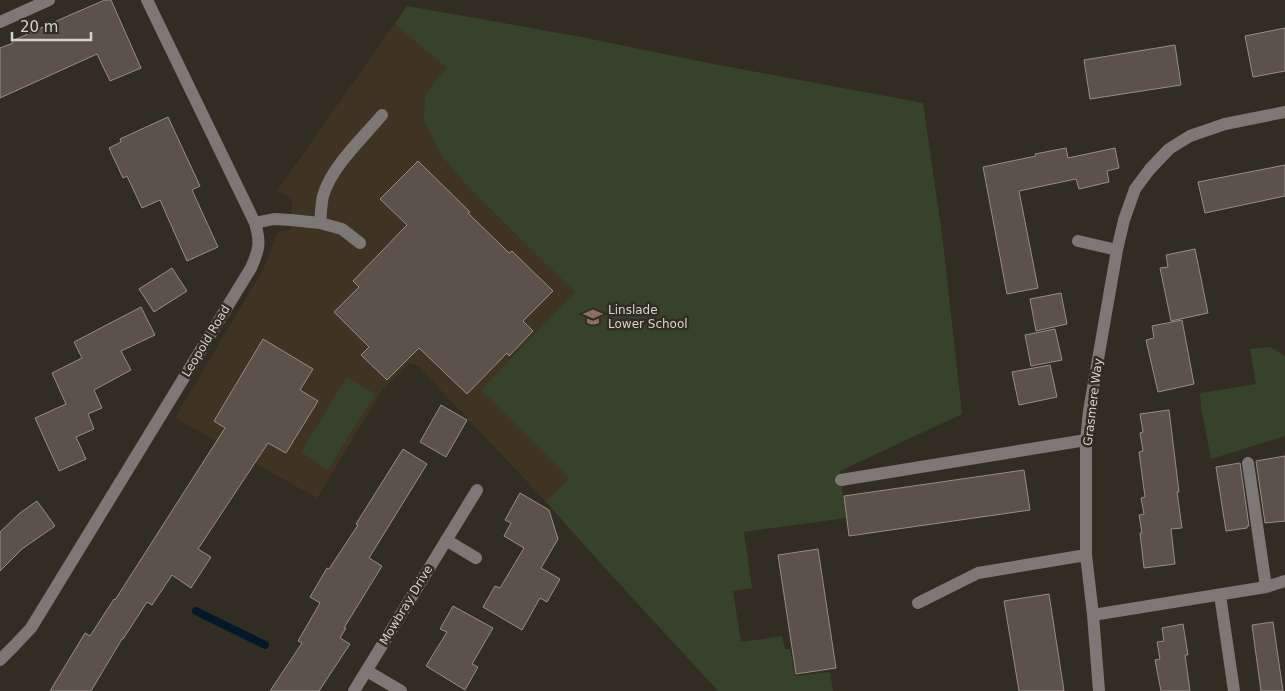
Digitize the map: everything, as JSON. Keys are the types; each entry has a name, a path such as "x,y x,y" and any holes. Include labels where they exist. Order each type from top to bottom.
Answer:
{"street":[{"path":"0,22 48,0"},
{"name":"Leopold Road","path":"0,660 31,628 251,268 256,256 260,238 255,223 147,0"},
{"name":"Grasmere Way","path":"1099,691 1086,554 1086,440 1089,411 1124,220 1136,189 1150,169 1168,149 1190,136 1225,124 1285,112"},
{"path":"320,223 322,198 329,179 382,115"},
{"path":"255,223 274,219 320,223 342,229 360,243"},
{"path":"1078,242 1117,250"},
{"path":"841,480 1086,440"},
{"path":"1248,464 1266,587"},
{"name":"Mowbray Drive","path":"354,691 477,490"},
{"path":"446,540 476,558"},
{"path":"918,603 978,573 1086,554"},
{"path":"1093,615 1266,587 1285,581"},
{"path":"1220,595 1234,691"},
{"path":"367,670 401,691"}],"shaded area":[{"name":"Linslade Lower School","path":"407,6 581,37 923,103 942,235 614,578 546,502 419,367 410,363 383,389 317,498 175,418 263,270 277,234 279,231 291,230 292,198 277,191"}],"green space":[{"name":"Linslade Lower School","path":"407,6 581,37 923,103 942,235 962,414 840,471 846,518 744,532 752,588 733,591 741,642 782,636 785,649 790,649 795,676 830,672 833,691 718,691 546,502 569,478 481,390 575,292 469,188 442,156 424,120 425,98 435,81 447,68 395,24"},
{"path":"1270,347 1285,356 1285,436 1211,459 1200,393 1256,384 1250,349"},
{"path":"347,377 375,394 328,470 301,452"}],"building":[{"path":"105,0 111,0 141,68 110,81 97,54 0,98 0,48"},
{"path":"1285,28 1285,71 1253,77 1245,36"},
{"path":"1175,45 1181,85 1090,99 1084,60"},
{"path":"168,117 200,186 192,190 218,247 187,261 160,200 142,208 127,176 123,178 109,148 121,142 120,139"},
{"path":"1066,148 1068,158 1115,148 1119,168 1107,171 1109,182 1079,189 1076,179 1019,191 1038,288 1007,294 983,167"},
{"path":"418,161 509,253 512,251 553,291 523,321 533,331 509,356 507,353 467,394 419,348 387,380 361,355 369,347 334,312 359,287 353,281 407,225 380,199"},
{"path":"1285,165 1285,196 1205,213 1198,182"},
{"path":"1195,249 1208,313 1171,321 1160,268 1168,267 1166,255"},
{"path":"172,268 187,291 154,312 139,289"},
{"path":"1061,293 1067,324 1036,331 1030,299"},
{"path":"141,307 155,335 121,351 131,370 94,390 102,408 88,414 94,429 76,437 86,459 59,471 35,418 66,404 52,373 82,358 74,342"},
{"path":"1182,320 1194,384 1158,392 1146,340 1154,338 1152,326"},
{"path":"1055,329 1062,360 1031,366 1025,335"},
{"path":"263,339 313,369 300,390 318,401 286,453 268,443 198,549 211,557 191,588 172,575 152,605 147,602 91,691 50,691 85,633 90,636 115,600 225,428 214,421"},
{"path":"1050,365 1057,397 1019,405 1012,372"},
{"path":"441,405 467,420 446,457 420,442"},
{"path":"1169,410 1182,528 1171,529 1175,564 1144,568 1139,515 1144,514 1141,498 1145,497 1139,452 1143,451 1140,433 1143,432 1140,414"},
{"path":"403,449 427,464 369,558 382,566 344,628 346,628 340,638 350,644 319,691 270,691 302,643 298,641 320,603 310,597 327,568 329,569 358,525 356,524"},
{"path":"1285,456 1285,521 1265,523 1256,461"},
{"path":"1240,463 1249,526 1247,528 1226,531 1216,467"},
{"path":"1024,470 1030,510 849,536 844,496"},
{"path":"520,493 549,510 558,539 541,568 560,579 547,602 540,598 522,630 483,607 495,586 500,588 524,548 504,536 511,523 505,520"},
{"path":"37,501 55,526 22,549 0,571 0,532 20,513"},
{"path":"818,549 836,668 796,674 778,555"},
{"path":"1049,594 1064,691 1019,691 1004,601"},
{"path":"453,606 493,628 472,664 478,667 465,690 426,666 447,632 440,629"},
{"path":"1273,622 1283,691 1261,691 1252,625"},
{"path":"1183,624 1188,655 1185,655 1190,691 1161,691 1155,660 1160,659 1157,642 1164,641 1162,628"}],"waterway":[{"path":"196,611 265,645"}],"place":[{"name":"Linslade Lower School","path":"593,317"}]}
